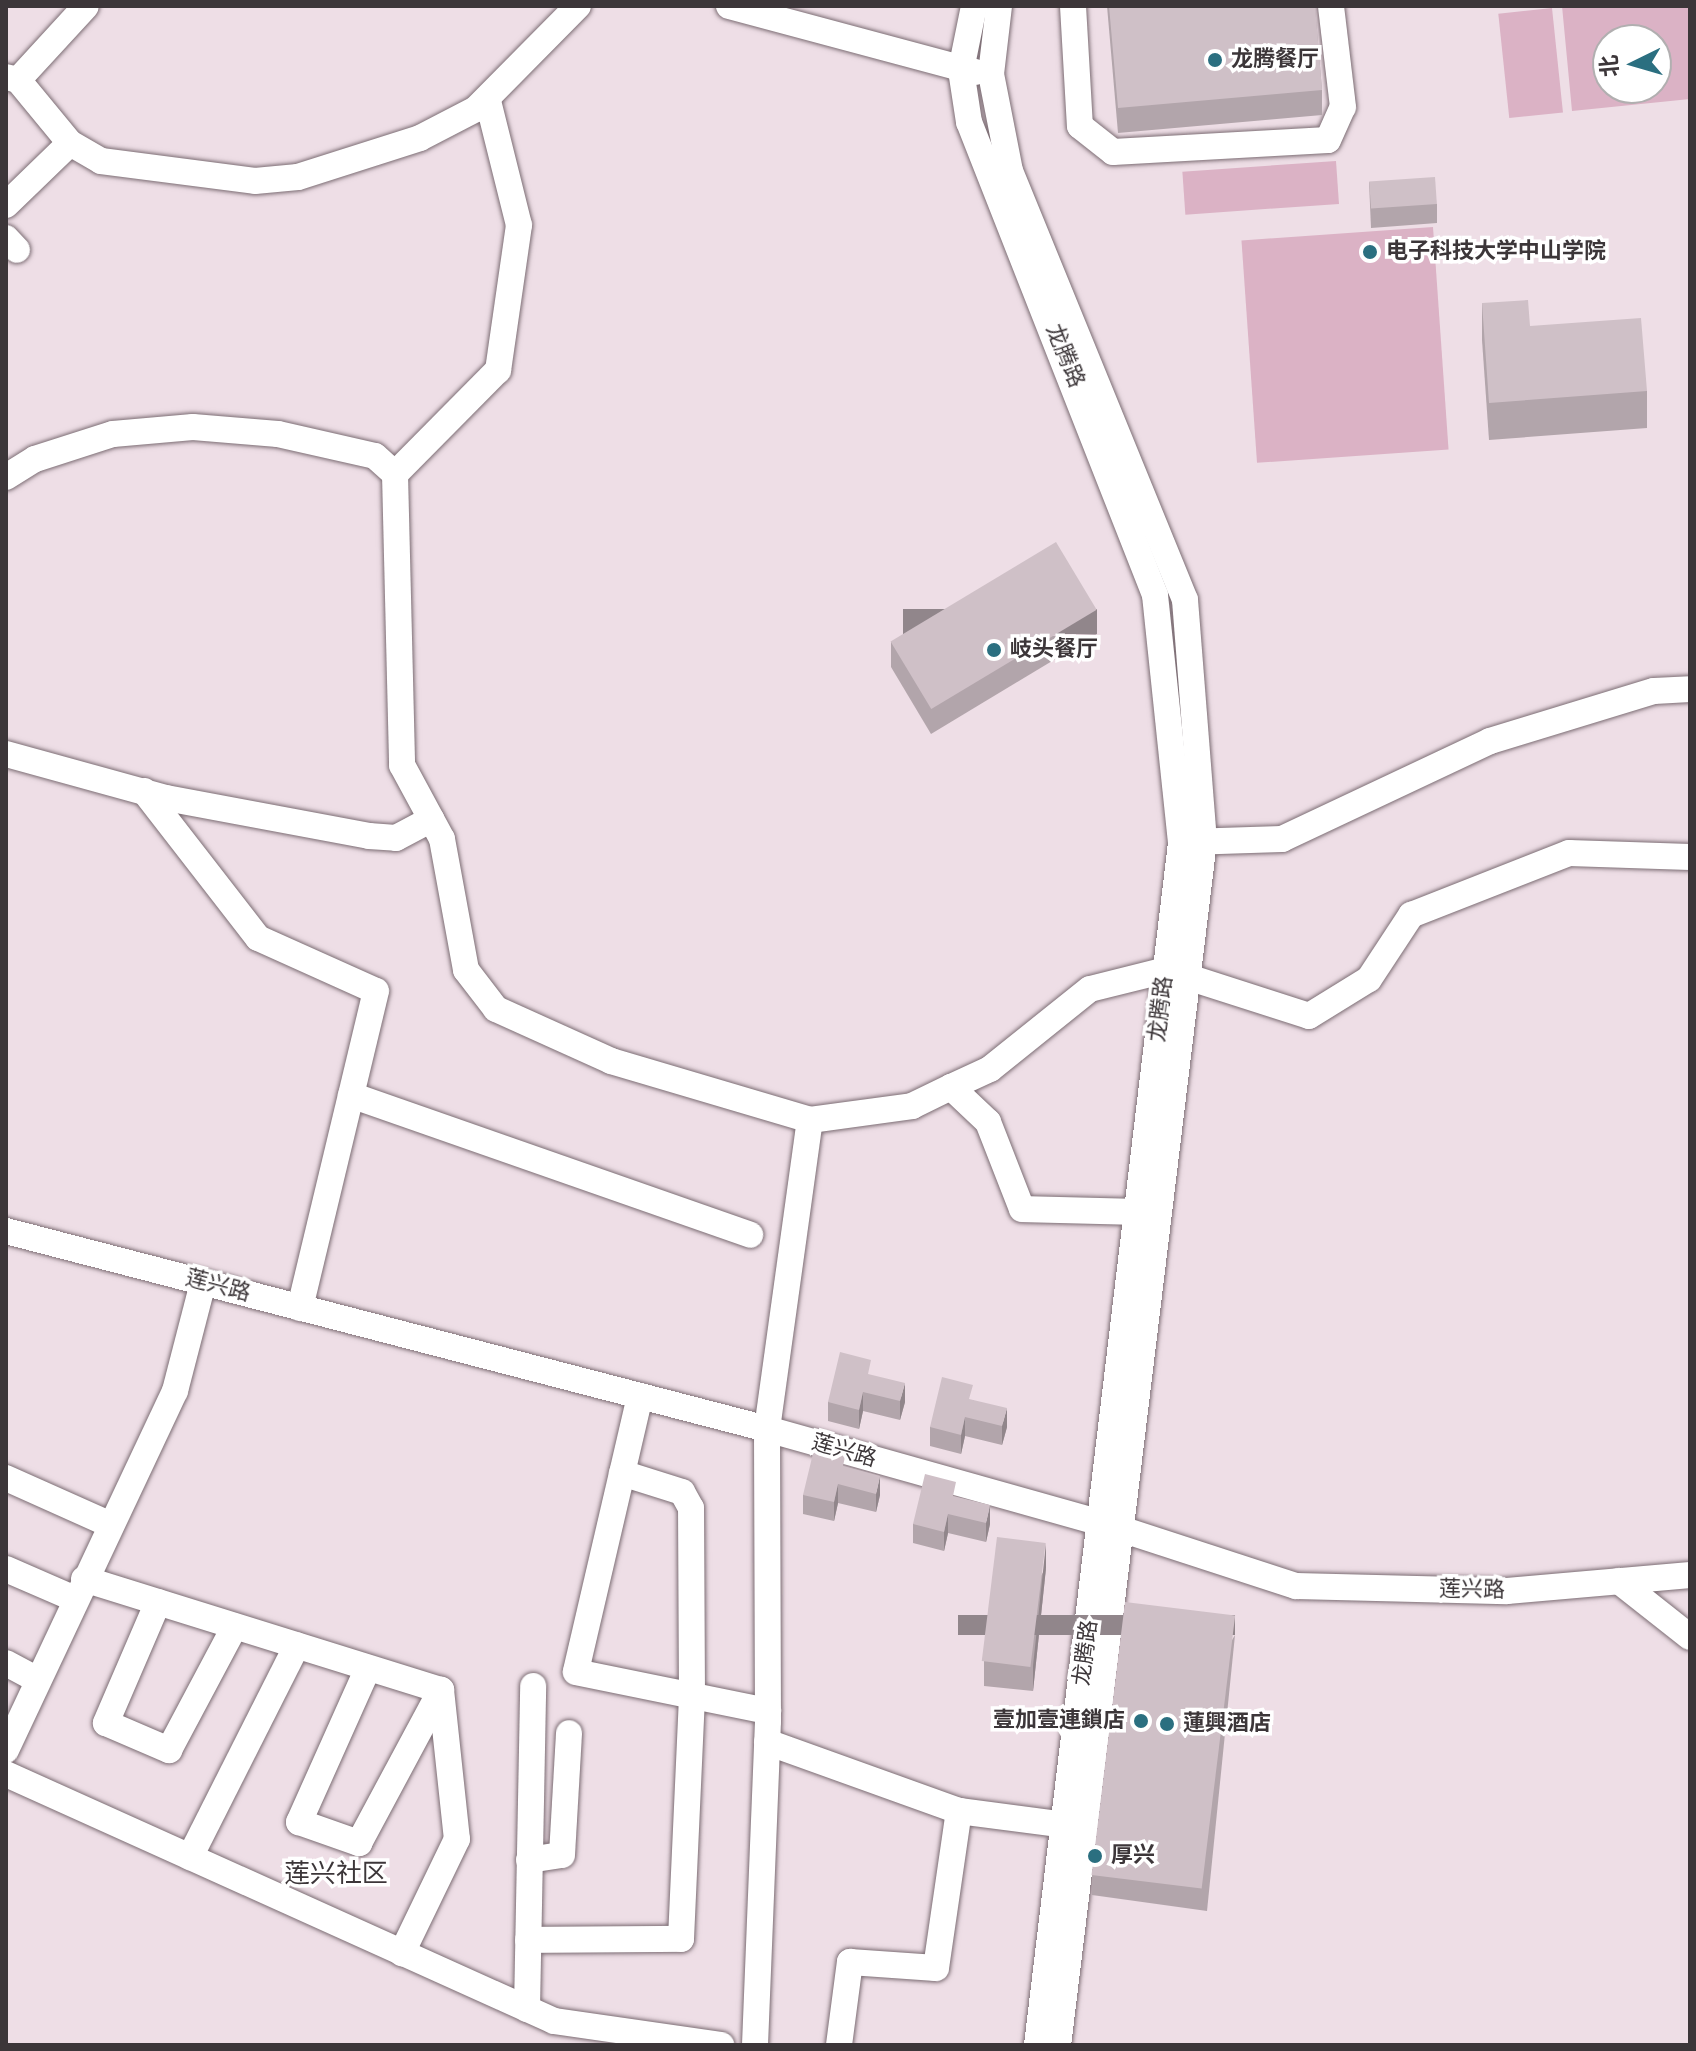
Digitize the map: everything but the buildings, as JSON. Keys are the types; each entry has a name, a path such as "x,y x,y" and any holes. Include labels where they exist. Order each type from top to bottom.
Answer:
{"street":[{"path":"86,6 12,78 70,143 101,161 255,181 298,177 420,138 488,101 578,6"},
{"path":"729,6 961,70 991,74"},
{"name":"龙腾路","path":"974,6 961,70 969,122 1155,595 1192,842"},
{"name":"龙腾路","path":"999,6 991,74 1010,171 1185,600 1192,842 1112,1526 1058,2045"},
{"path":"1073,6 1080,126 1113,152 1328,140 1343,107 1331,6"},
{"path":"488,101 519,225 498,370 395,474 402,765 442,839 466,970 496,1009 611,1061 810,1120 912,1106 990,1069 1090,989 1177,973 1309,1016 1369,979 1411,915 1569,853 1690,857"},
{"path":"6,205 70,143"},
{"path":"6,477 35,459 113,434 193,427 278,434 375,456 395,474"},
{"path":"1192,842 1282,839 1490,741 1654,691 1690,689"},
{"path":"6,754 144,791 396,838 431,819"},
{"path":"144,791 258,938 376,991 300,1308"},
{"name":"龙腾路","path":"1037,2045 1065,1825 1112,1526 1137,1212 1177,973"},
{"path":"951,1087 988,1122 1022,1209 1137,1212"},
{"path":"351,1095 750,1235"},
{"path":"755,2045 768,1711 767,1429 810,1120"},
{"name":"莲兴路","path":"6,1231 767,1429 1112,1526 1296,1586 1507,1591 1690,1575"},
{"path":"6,1750 109,1524 175,1391 203,1283"},
{"path":"640,1396 576,1672 768,1711"},
{"path":"528,1940 681,1939 692,1696 691,1508 682,1492 622,1473"},
{"path":"6,1478 109,1524"},
{"path":"7,1573 158,1602 441,1690"},
{"path":"1619,1581 1690,1637"},
{"path":"158,1602 106,1723 169,1750 235,1626"},
{"path":"190,1857 297,1645"},
{"path":"6,1663 38,1680"},
{"path":"368,1668 299,1822 359,1843 441,1690"},
{"path":"527,2009 533,1686"},
{"path":"402,1953 457,1839 441,1690"},
{"path":"529,1860 562,1855 569,1733"},
{"path":"767,1742 959,1811 1065,1825"},
{"path":"6,1774 554,2021 721,2045"},
{"path":"839,2045 850,1962 936,1968 959,1811"}],"shaded area":[{"path":"1562,6 1690,6 1690,99 1672,101 1672,24 1592,24 1592,104 1641,104 1572,111"},
{"path":"1552,8 1563,112 1509,118 1498,14"},
{"path":"1336,161 1339,204 1185,215 1182,172"},
{"path":"1433,227 1449,449 1257,463 1241,240"}],"place":[{"name":"龙腾餐厅","path":"1215,60"},
{"name":"电子科技大学中山学院","path":"1370,252"},
{"name":"岐头餐厅","path":"994,650"},
{"name":"壹加壹連鎖店","path":"1141,1721"},
{"name":"蓮興酒店","path":"1167,1724"},
{"name":"厚兴","path":"1095,1856"}],"district":[{"name":"莲兴社区","path":"336,1875"}]}
